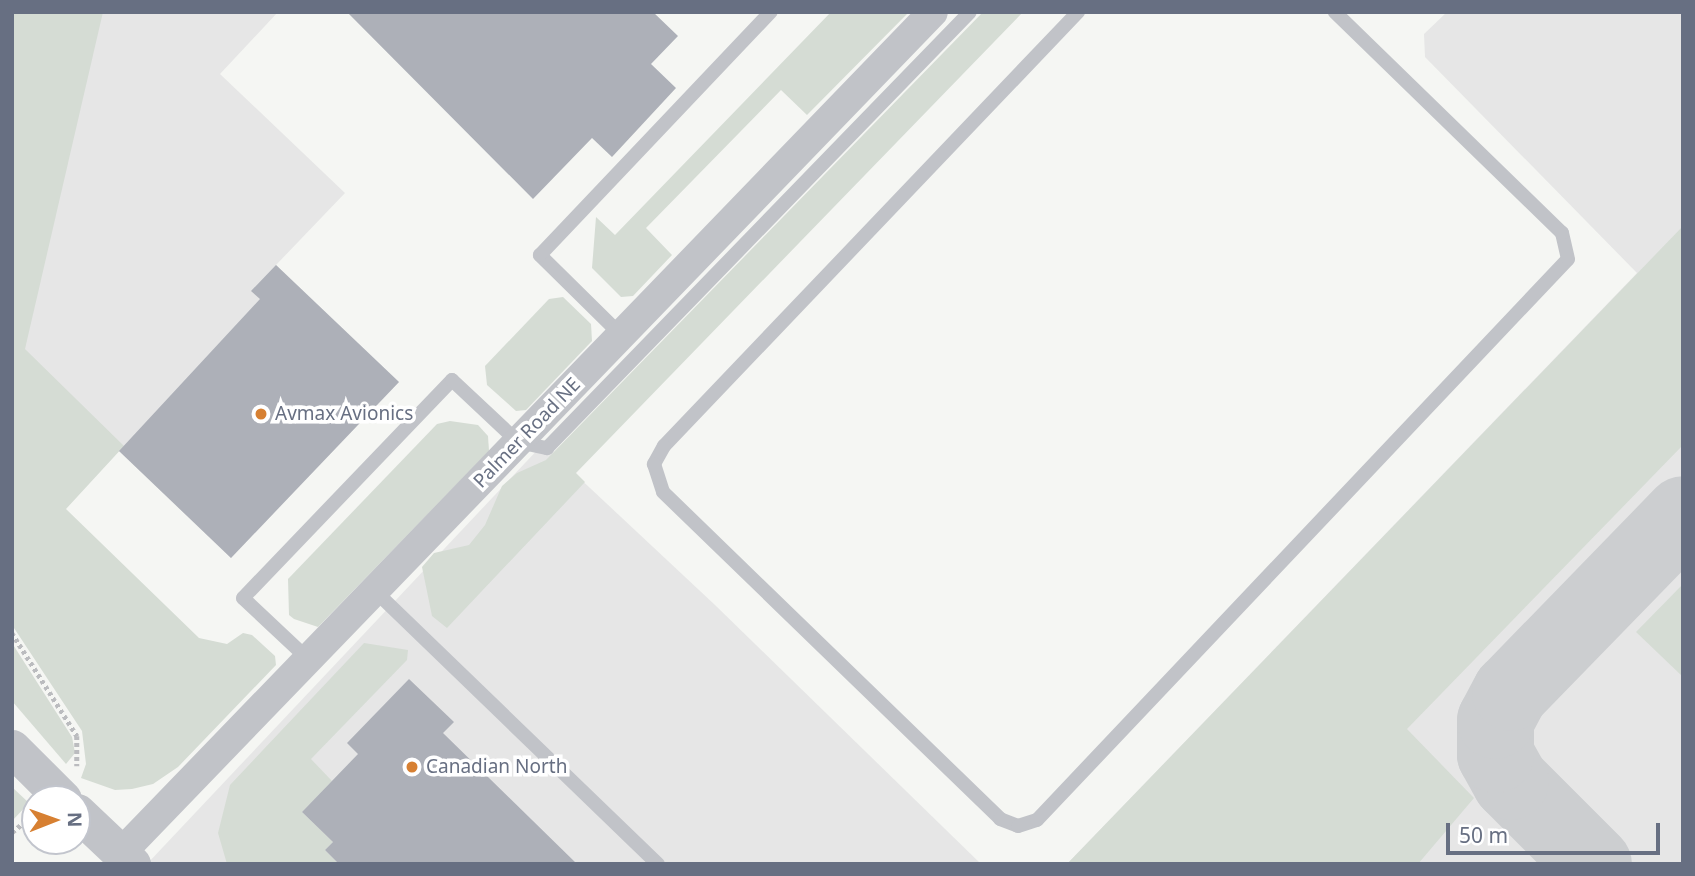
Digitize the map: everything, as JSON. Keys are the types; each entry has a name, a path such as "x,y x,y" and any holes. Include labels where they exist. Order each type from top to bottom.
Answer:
{"street":[{"name":"Palmer Road NE","path":"121,860 308,659 621,335 770,199 930,14"},
{"path":"12,748 35,785"},
{"path":"91,827 121,860"}],"lane":[{"path":"621,335 540,256 771,12"},
{"path":"308,659 243,598 452,380 518,442 547,448 770,199 970,12"},
{"path":"1078,12 664,446 654,464 663,492 999,819 1018,826 1028,825 1045,811 1568,259 1562,233 1335,12"},
{"path":"374,590 657,864"}],"path":[{"path":"12,633 77,736 78,766"}],"shaded area":[{"path":"12,12 278,12 220,74 345,193 276,265 399,382 231,558 119,451 12,566"},
{"path":"12,12 103,12 25,349 124,446 66,509 199,638 227,644 243,633 252,635 275,656 276,665 178,767 153,784 132,789 115,790 81,778 86,764 82,731 12,625"},
{"path":"831,12 909,12 807,115 781,90 646,228 672,255 633,296 621,297 592,268 596,217 615,235"},
{"path":"983,12 1023,12 576,473 585,482 447,628 432,616 422,567 434,553 469,545 485,525 502,486 517,473 546,460"},
{"path":"1447,12 1683,12 1683,864 1067,864 1637,273 1425,57 1424,34"},
{"path":"1683,226 1683,445 1407,729 1474,798 1418,864 1067,864"},
{"path":"563,297 591,324 592,341 526,410 516,411 487,385 485,366 549,299"},
{"path":"450,421 478,425 488,436 489,451 318,627 289,615 288,579 437,424"},
{"path":"543,444 715,605 981,864 147,864"},
{"path":"1683,584 1683,677 1636,632"},
{"path":"12,643 72,737 75,753 66,764 12,701"},
{"path":"364,643 408,650 407,660 311,759 332,781 302,812 333,842 325,850 339,864 227,864 218,833 230,785"},
{"path":"12,787 21,795 21,811 12,821"}],"building":[{"path":"347,12 653,12 678,36 651,64 676,88 612,157 592,138 533,199"},
{"name":"Avmax Avionics","path":"276,265 399,382 231,558 119,451 260,299 251,291"},
{"name":"Canadian North","path":"409,679 454,722 443,733 577,864 339,864 325,850 333,842 302,812 358,754 347,743"}],"taxiway":[{"path":"1593,864 1510,781 1495,754 1495,720 1510,692 1683,514"}],"place":[{"name":"Avmax Avionics","path":"261,414"},
{"name":"Canadian North","path":"412,767"}]}
